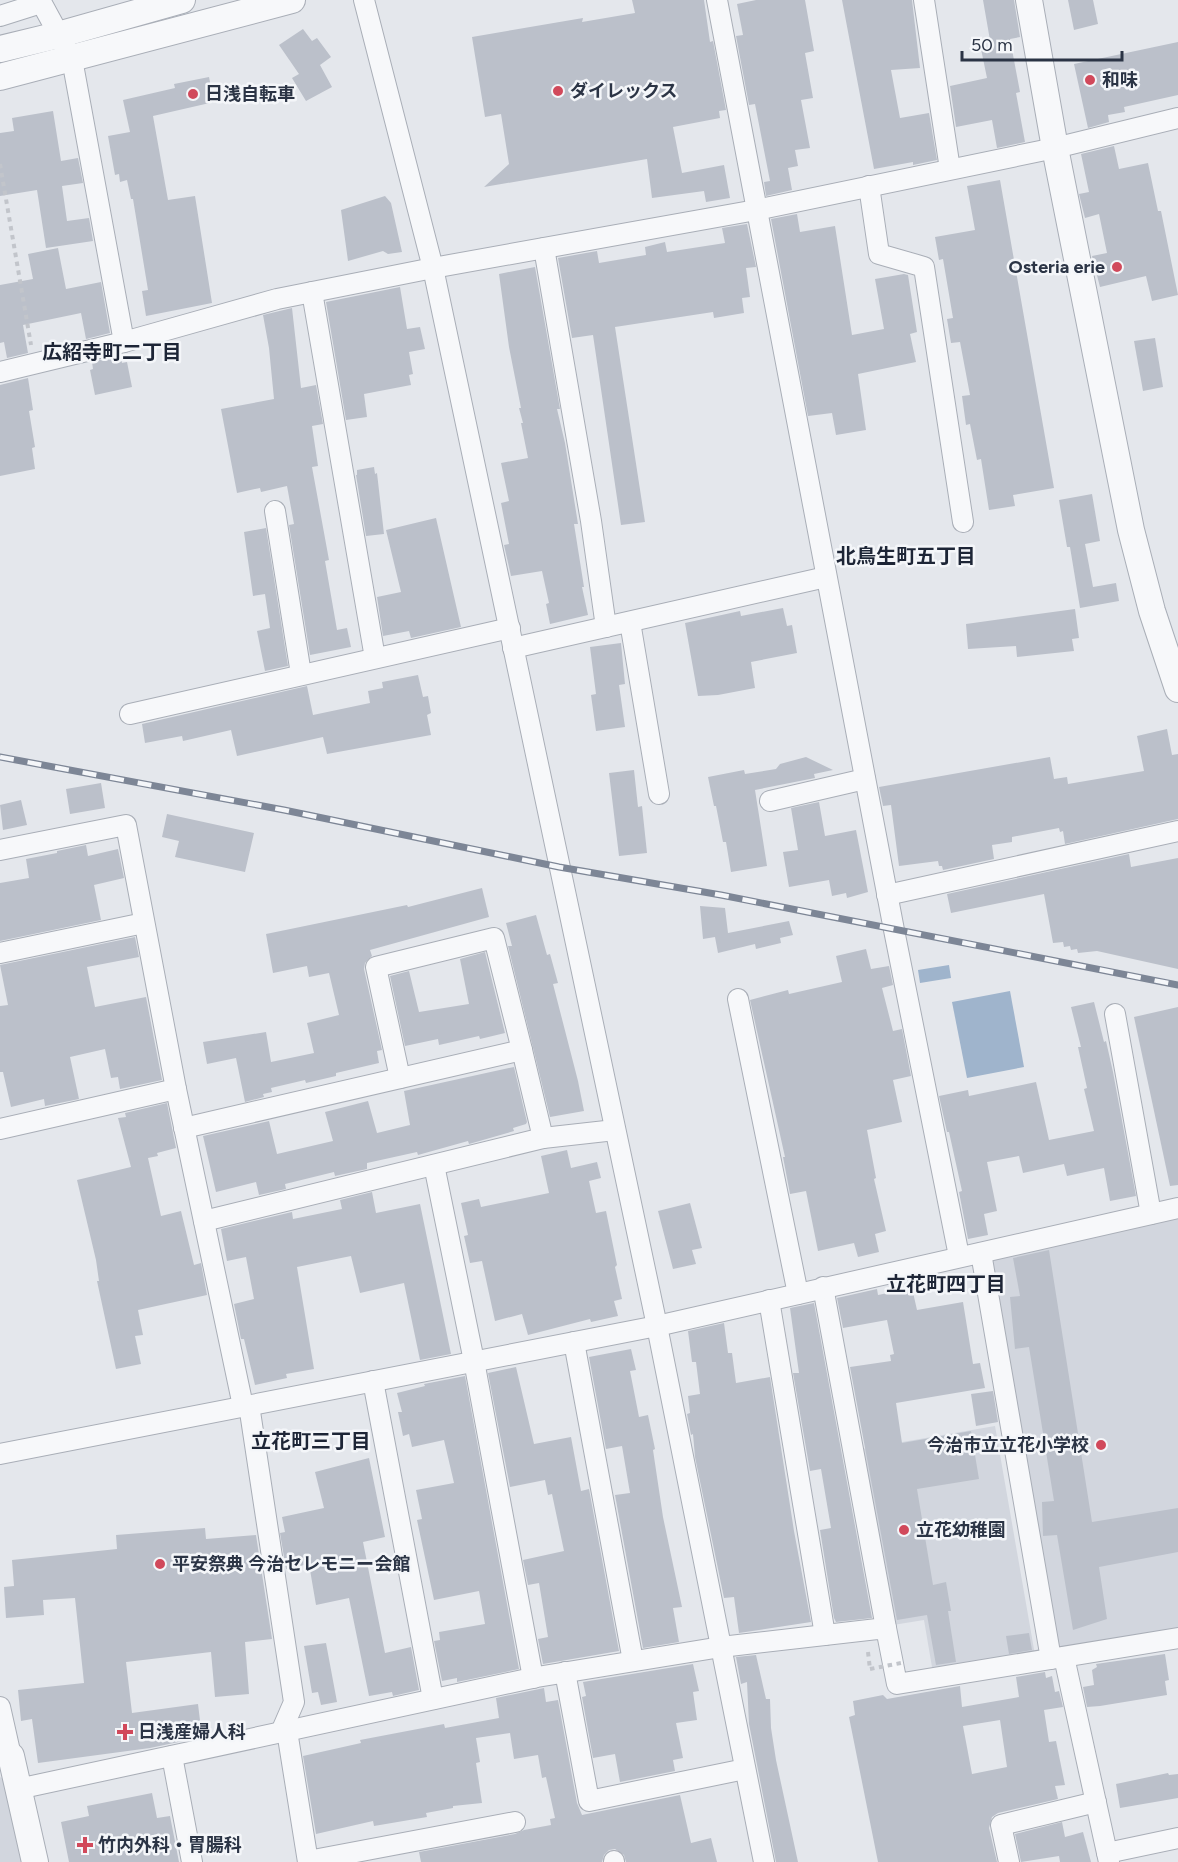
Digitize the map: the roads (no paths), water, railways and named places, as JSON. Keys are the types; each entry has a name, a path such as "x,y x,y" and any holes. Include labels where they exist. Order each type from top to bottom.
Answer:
{"street":[{"path":"0,49 182,0"},
{"path":"0,77 292,0"},
{"path":"364,0 433,268 657,1326 764,1862"},
{"path":"717,0 887,895 959,1256"},
{"path":"924,0 950,169"},
{"path":"1029,0 1055,148 1131,530 1152,611 1178,689"},
{"path":"0,16 40,2 72,59 124,342"},
{"path":"0,372 124,342 277,299 433,268 756,210 1055,148 1178,118"},
{"path":"869,186 879,254 924,267 963,522"},
{"path":"544,248 591,521 606,627"},
{"path":"312,292 375,658"},
{"path":"275,511 301,674"},
{"path":"513,648 826,577"},
{"path":"630,622 659,794"},
{"path":"130,714 510,628"},
{"path":"770,801 865,779"},
{"path":"0,850 126,825 184,1128 246,1405 294,1702 284,1732 308,1861 515,1822"},
{"path":"887,895 1178,831"},
{"path":"0,953 144,923"},
{"path":"400,1078 376,966 494,938 543,1138"},
{"path":"738,999 798,1294"},
{"path":"1115,1014 1150,1215"},
{"path":"184,1128 522,1050"},
{"path":"0,1129 176,1089"},
{"path":"204,1221 543,1138 615,1130"},
{"path":"434,1165 474,1361 533,1678"},
{"path":"0,1454 657,1326 1178,1208"},
{"path":"981,1253 1058,1658 1096,1802 1108,1858 1178,1838"},
{"path":"823,1287 897,1684 1178,1638"},
{"path":"769,1300 825,1635"},
{"path":"574,1342 633,1661"},
{"path":"373,1381 433,1699"},
{"path":"18,1789 533,1678 721,1647 886,1628"},
{"path":"566,1672 589,1802 746,1769"},
{"path":"0,1707 6,1753 18,1789 35,1862"},
{"path":"172,1756 192,1862"},
{"path":"1009,1862 1001,1826 1096,1802"}],"water":[{"path":"949,965 951,978 920,983 918,970"},
{"path":"1010,991 1024,1067 967,1078 952,1002"}],"railway":[{"path":"0,757 284,810 559,867 721,895 1178,985"}],"place":[{"name":"和味","path":"1090,80"},
{"name":"ダイレックス","path":"558,91"},
{"name":"日浅自転車","path":"193,94"},
{"name":"Osteria erie","path":"1117,267"},
{"name":"今治市立立花小学校","path":"1101,1445"},
{"name":"立花幼稚園","path":"904,1530"},
{"name":"平安祭典 今治セレモニー会館","path":"160,1564"},
{"name":"日浅産婦人科","path":"125,1732"},
{"name":"竹内外科・胃腸科","path":"85,1845"}],"district":[{"name":"広紹寺町二丁目","path":"112,352"},
{"name":"北鳥生町五丁目","path":"906,556"},
{"name":"立花町四丁目","path":"946,1284"},
{"name":"立花町三丁目","path":"311,1441"}]}
